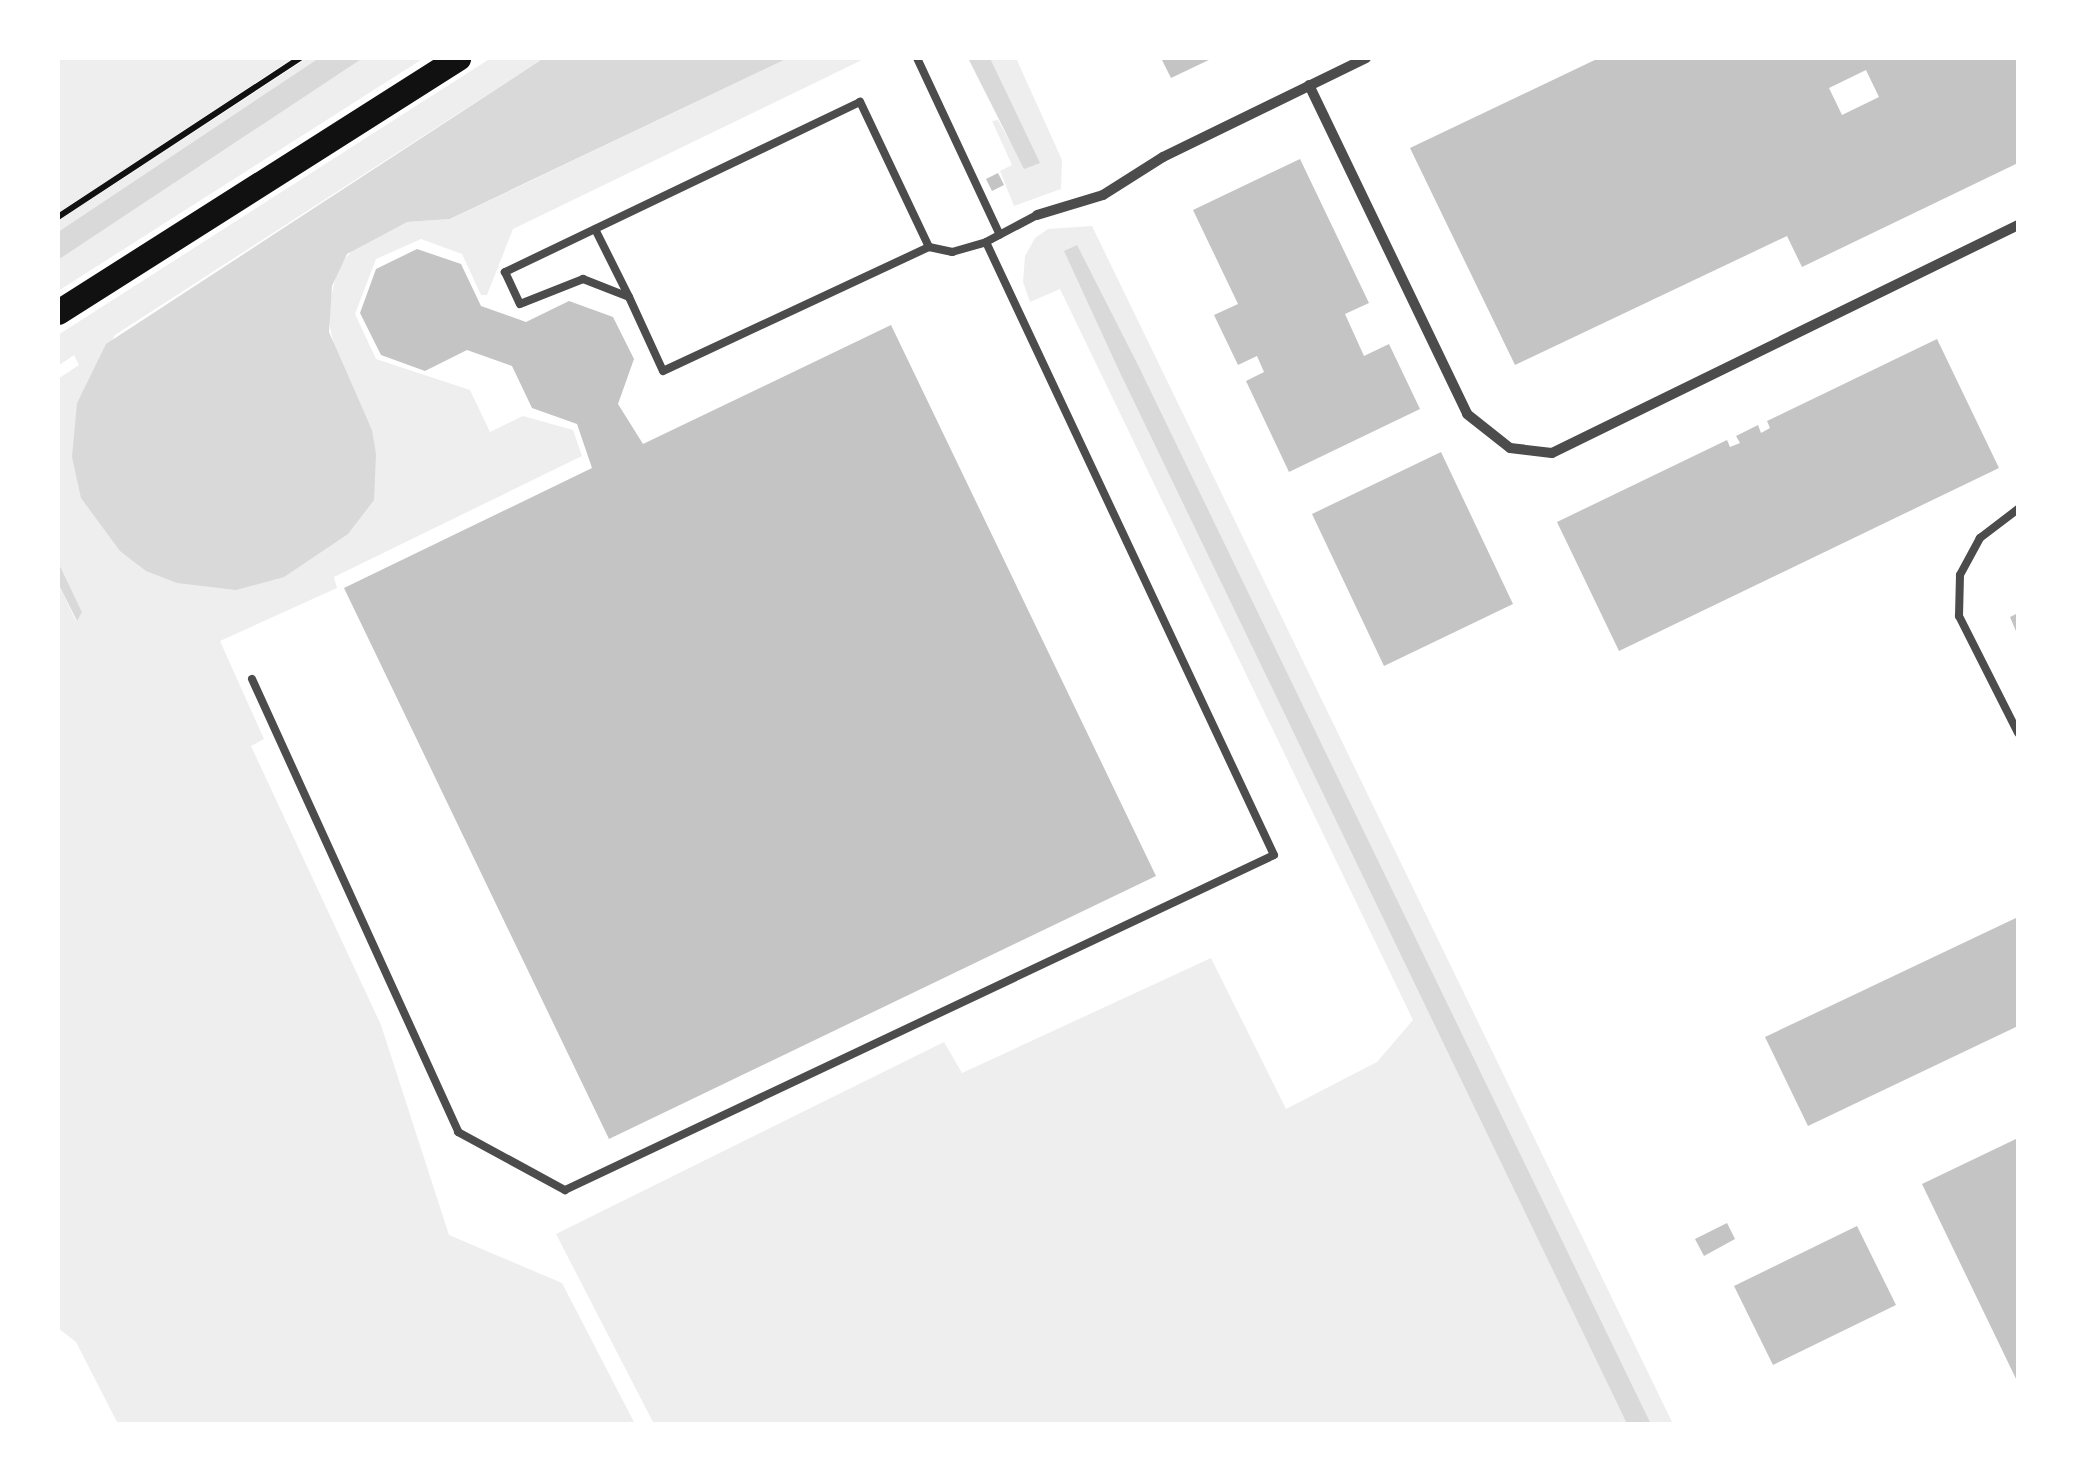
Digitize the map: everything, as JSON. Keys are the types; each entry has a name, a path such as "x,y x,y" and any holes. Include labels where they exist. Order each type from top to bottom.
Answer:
{"main road":[{"path":"58,312 458,58"}],"street":[{"path":"1037,215 1102,194 1162,157 1366,58"},
{"path":"1309,85 1467,414 1510,448 1552,453 2018,225"}],"lane":[{"path":"918,58 1000,235"},
{"path":"629,297 583,279 520,304 505,272 860,102 929,247"},
{"path":"596,229 662,371 929,247 952,252 986,242 1037,215"},
{"path":"252,679 458,1132 565,1190 1274,855 986,242"},
{"path":"2018,509 1980,538 1960,575 1959,616 2018,732"}],"path":[{"path":"58,216 300,58"}],"shaded area":[{"path":"58,58 293,58 58,213"},
{"path":"307,58 319,58 58,232 58,221"},
{"path":"319,58 363,58 58,260 58,232"},
{"path":"363,58 424,58 58,291 58,260"},
{"path":"491,58 544,58 115,335 77,403 372,430 336,354 327,314 338,267 357,245 407,222 451,219 788,58 866,58 513,229 487,295 481,295 462,254 421,239 376,259 355,314 376,359 470,390 490,432 523,416 573,430 582,456 334,577 337,588 220,641 264,739 251,746 381,1025 449,1235 562,1283 635,1424 118,1424 76,1342 58,1328 58,583 76,621 82,612 58,562 58,379 79,365 74,355 58,366 58,335"},
{"path":"544,58 788,58 450,219 407,222 347,254 332,286 329,332 372,430 376,454 374,500 348,534 284,577 236,590 177,583 146,571 120,551 81,498 72,457 77,403 106,344"},
{"path":"968,58 990,58 1040,163 1024,169"},
{"path":"990,58 1016,58 1062,160 1061,189 1014,206 1000,171 1012,165 992,121 998,120 1008,138 1039,162"},
{"path":"1092,226 1673,1424 1651,1424 1141,371 1122,377 1627,1424 654,1424 556,1234 944,1042 962,1073 1211,958 1286,1109 1377,1062 1413,1020 1060,289 1030,302 1023,282 1025,256 1035,238 1048,229"},
{"path":"1077,245 1651,1424 1627,1424 1122,377 1064,251"},
{"path":"58,562 82,612 77,621 58,583"}],"building":[{"path":"1161,58 1213,58 1171,78"},
{"path":"1599,58 2018,58 2018,163 1802,267 1787,236 1515,365 1410,148","holes":["1866,70 1879,97 1842,115 1829,88"]},
{"path":"1300,159 1369,303 1345,314 1364,356 1389,344 1420,409 1289,472 1246,381 1264,372 1257,356 1238,365 1214,315 1238,304 1193,210"},
{"path":"998,173 1004,185 992,191 986,179"},
{"path":"417,249 461,264 481,306 526,322 569,301 613,317 634,359 618,404 643,444 891,325 1156,876 609,1139 344,588 592,468 577,424 532,408 512,366 467,350 425,371 381,355 360,313 376,269"},
{"path":"1937,339 1999,468 1619,651 1557,522 1727,440 1730,447 1740,443 1736,436 1758,425 1761,433 1770,428 1767,421"},
{"path":"1441,452 1513,604 1384,666 1312,514"},
{"path":"2018,613 2018,636 2010,617"},
{"path":"2018,917 2018,1026 1808,1126 1765,1037"},
{"path":"2018,1138 2018,1383 1922,1184"},
{"path":"1727,1223 1735,1239 1704,1256 1695,1239"},
{"path":"1857,1226 1896,1305 1773,1365 1734,1286"}]}
